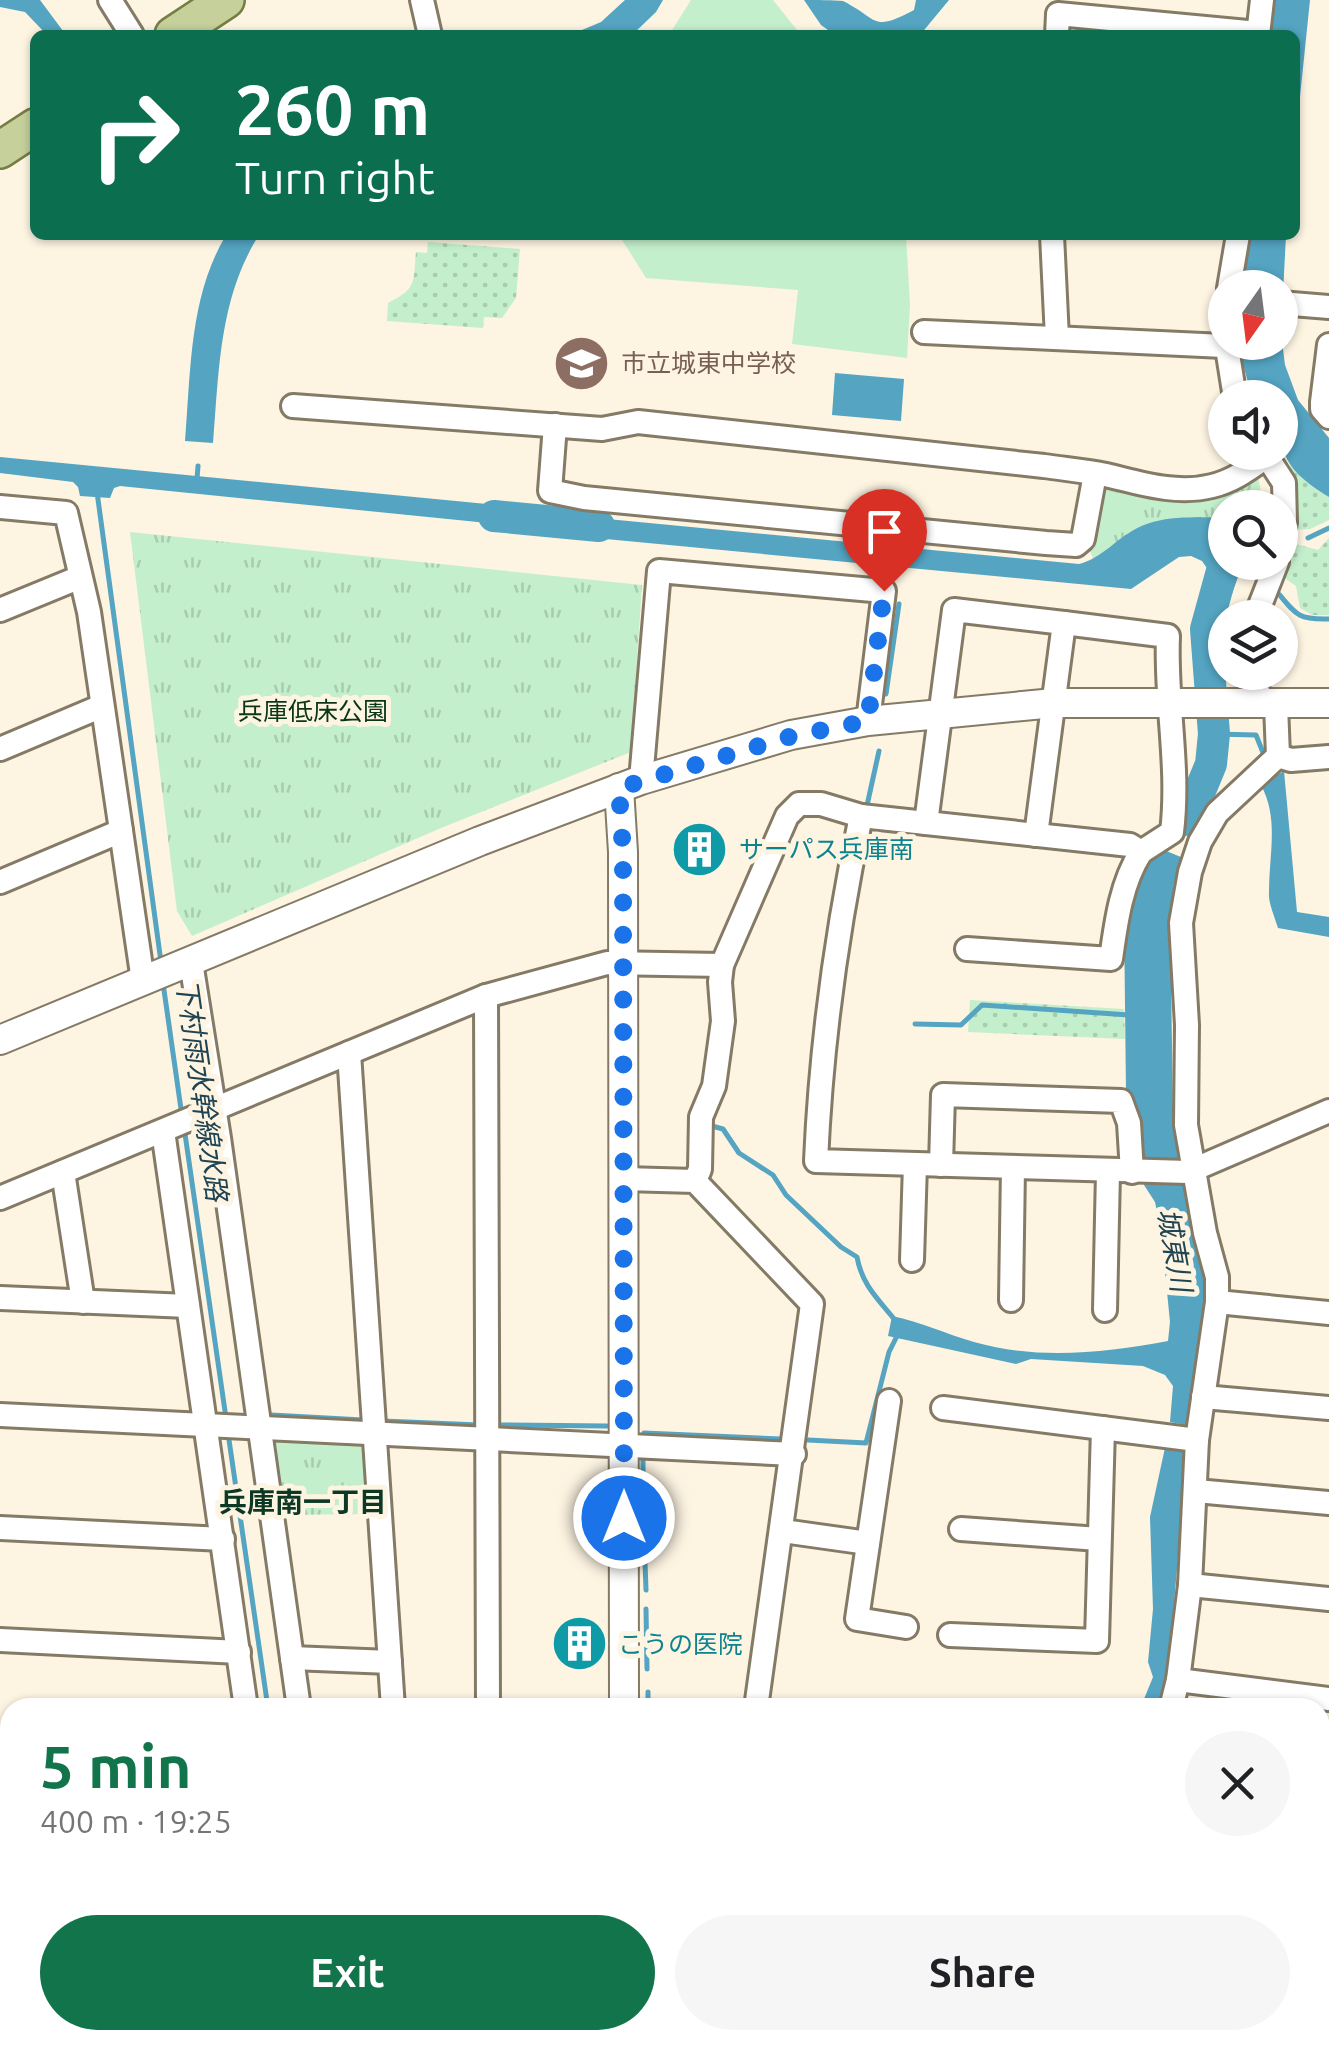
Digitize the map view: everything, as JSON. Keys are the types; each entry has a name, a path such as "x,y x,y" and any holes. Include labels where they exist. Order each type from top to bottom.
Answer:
{"main road":[{"path":"181,30 226,0"},
{"path":"0,150 30,130"}],"street":[{"path":"110,0 129,30"},
{"path":"422,0 429,30"},
{"path":"1258,30 1262,0"},
{"path":"1058,30 1058,14 1218,30"},
{"path":"1052,240 1056,338"},
{"path":"1232,270 1237,240"},
{"path":"1298,305 1329,306"},
{"path":"924,332 1208,339"},
{"path":"1329,345 1322,409 1329,417"},
{"path":"293,406 602,429 638,422 1095,474 1174,488 1211,487 1246,470"},
{"path":"556,426 550,490 602,500 1046,543 1076,544 1082,539 1095,474"},
{"path":"0,507 66,513 78,578 89,612 146,979"},
{"path":"624,1698 624,963 630,784 659,572 884,591 868,721"},
{"path":"0,610 78,578"},
{"path":"926,823 954,610 1168,636 1174,703 1172,832"},
{"path":"1036,835 1064,623"},
{"path":"1258,690 1271,761"},
{"path":"0,1040 480,841 630,784 792,736 939,712 1054,703 1329,703"},
{"path":"0,748 102,706"},
{"path":"1174,1698 1190,1585 1196,1440 1218,1277 1191,1172 1186,1125 1187,1025 1181,923 1190,872 1200,842 1217,814 1271,761 1329,757"},
{"path":"695,1181 700,1169 701,1117 714,1086 720,1038 722,965 787,816 799,804 821,804 860,816 1130,845 1141,852"},
{"path":"860,816 819,1084 816,1161 1191,1172 1329,1110"},
{"path":"0,882 121,831"},
{"path":"1172,832 1200,842"},
{"path":"966,949 1111,958 1116,918 1133,864 1141,852 1172,832"},
{"path":"0,1198 486,996 608,963 722,965"},
{"path":"184,965 298,1698"},
{"path":"486,996 488,1698"},
{"path":"349,1053 392,1698"},
{"path":"940,1165 943,1095 1121,1101 1129,1123 1127,1172 1105,1310"},
{"path":"165,1130 188,1306 211,1424 245,1698"},
{"path":"912,1260 915,1164"},
{"path":"1011,1300 1013,1167"},
{"path":"63,1172 83,1302"},
{"path":"624,1179 695,1181 812,1304 758,1698"},
{"path":"0,1298 188,1306"},
{"path":"1217,1302 1329,1313"},
{"path":"1203,1397 1329,1408"},
{"path":"889,1401 856,1619 906,1627"},
{"path":"943,1408 1196,1440"},
{"path":"0,1415 794,1454"},
{"path":"950,1635 1096,1641 1103,1428"},
{"path":"1196,1491 1329,1504"},
{"path":"0,1528 223,1538"},
{"path":"961,1529 1100,1539"},
{"path":"783,1531 868,1543"},
{"path":"1190,1585 1329,1599"},
{"path":"0,1640 239,1652"},
{"path":"292,1658 390,1662"},
{"path":"1178,1680 1321,1698"}],"green space":[{"path":"691,0 773,0 797,30 672,30"},
{"path":"622,240 906,240 910,305 907,358 792,344 798,290 646,278"},
{"path":"428,242 520,249 516,298 502,318 484,317 483,328 387,321 388,303 409,289 416,252 427,253"},
{"path":"1291,470 1329,497 1329,520 1298,530"},
{"path":"1258,477 1261,490 1225,490"},
{"path":"1100,480 1208,493 1208,517 1169,520 1141,528 1094,560 1086,543"},
{"name":"兵庫低床公園","path":"130,532 642,585 631,752 441,828 192,936 177,911"},
{"path":"1329,538 1329,615 1312,615 1300,608 1296,586 1287,580 1298,580 1298,545 1318,550"},
{"path":"970,1000 1124,1009 1125,1039 968,1032"},
{"path":"269,1436 368,1439 374,1514 277,1515"}],"water":[{"path":"0,0 40,0 62,30 42,30 25,12 0,7"},
{"path":"625,0 663,0 637,30 582,30 601,22"},
{"path":"804,0 843,1 882,22 914,10 916,0 949,0 924,30 828,30"},
{"path":"1268,0 1310,0 1300,97 1300,30 1265,30"},
{"path":"224,240 256,240 228,310 213,443 185,441 198,309"},
{"path":"1245,240 1286,240 1284,270 1242,270"},
{"path":"1242,360 1284,360 1291,380 1247,380"},
{"path":"835,373 904,379 901,421 832,415"},
{"path":"1298,400 1329,438 1329,497 1295,470"},
{"path":"0,457 539,509 537,528 120,486 114,488 110,498 80,496 73,482 0,473"},
{"path":"555,514 1079,564 1154,522 1208,517 1208,570 1191,556 1179,557 1131,589 553,534"},
{"path":"1208,580 1237,580 1230,600 1208,600 1208,677 1204,677 1195,627 1207,598"},
{"path":"1284,771 1297,912 1329,917 1329,937 1278,928 1270,905 1272,826 1261,785"},
{"name":"城東川","path":"1164,850 1188,860 1174,883 1170,911 1173,1112 1181,1180 1209,1279 1191,1426 1170,1422 1173,1386 1165,1375 1143,1366 1031,1359 1016,1364 888,1336 892,1316 974,1342 1022,1351 1095,1351 1168,1341 1170,1322 1161,1231 1155,1202 1144,1185 1147,1162 1139,1157 1126,1092 1124,917 1144,865"},
{"path":"1166,1443 1188,1443 1168,1672 1162,1698 1144,1698 1153,1677 1148,1662 1153,1609 1150,1517"}],"waterway":[{"path":"197,479 198,466"},
{"name":"下村雨水幹線水路","path":"97,492 161,962"},
{"path":"494,516 599,526"},
{"path":"1308,538 1329,528"},
{"path":"1188,820 1211,764 1214,734 1206,629 1219,580"},
{"path":"1278,593 1299,615 1329,619"},
{"path":"886,694 899,604"},
{"path":"1214,734 1256,735 1266,760"},
{"path":"866,810 879,751"},
{"name":"下村雨水幹線水路","path":"163,983 182,1116"},
{"path":"915,1024 961,1025 982,1005 1129,1015"},
{"path":"708,1125 723,1129 739,1153 773,1175 786,1195 857,1257 867,1284 895,1320"},
{"name":"下村雨水幹線水路","path":"184,1127 226,1418"},
{"path":"808,1440 866,1443 889,1352 898,1334"},
{"path":"271,1415 363,1420"},
{"path":"383,1421 479,1425"},
{"path":"502,1425 607,1426"},
{"name":"下村雨水幹線水路","path":"228,1433 267,1698"},
{"path":"644,1433 781,1439"},
{"path":"643,1458 643,1479"},
{"path":"644,1496 644,1508"},
{"path":"644,1520 645,1543"},
{"path":"645,1562 646,1590"},
{"path":"646,1609 647,1669"},
{"path":"648,1692 648,1698"}],"place":[{"name":"市立城東中学校","path":"582,363"},
{"name":"サーパス兵庫南","path":"700,849"},
{"name":"こうの医院","path":"579,1644"}],"district":[{"name":"兵庫南一丁目","path":"303,1502"}],"route":[{"path":"624,1518 623,852 619,788 792,736 868,721 884,591"}]}
